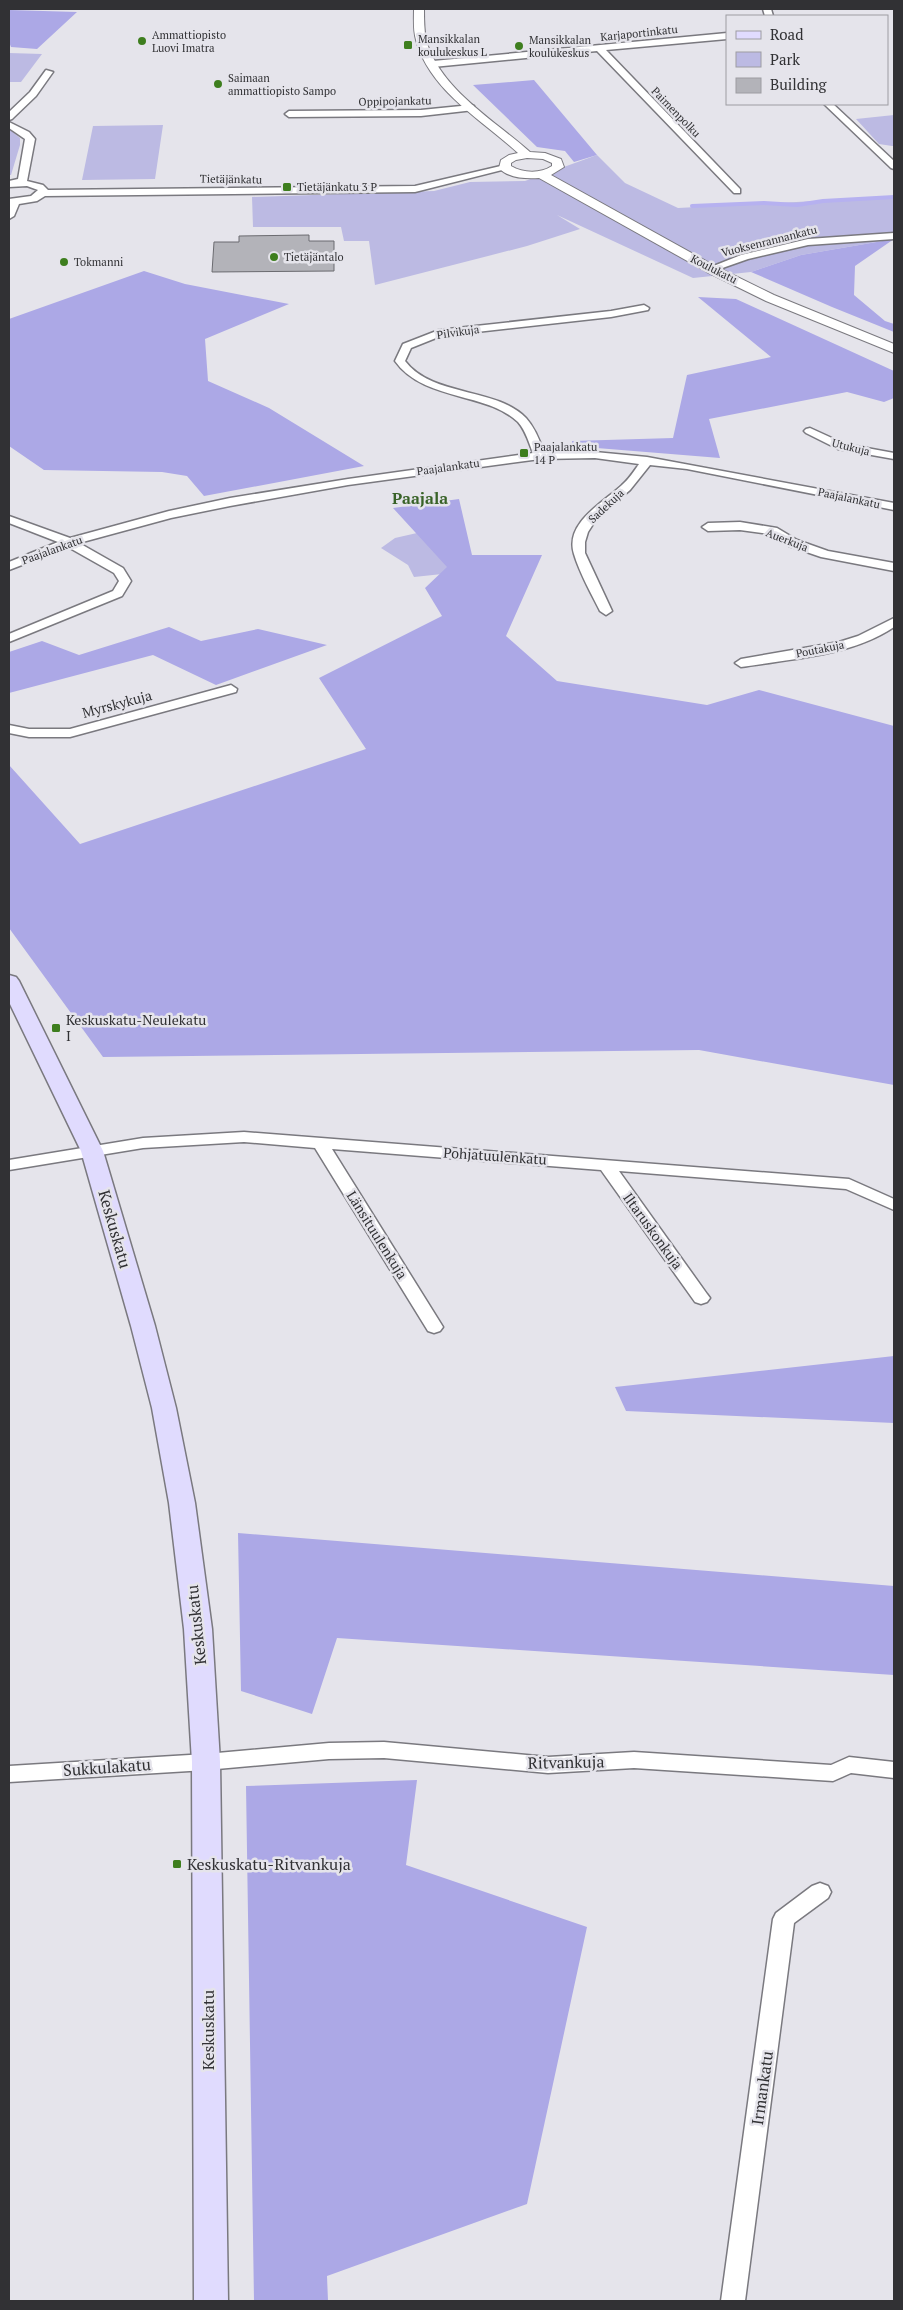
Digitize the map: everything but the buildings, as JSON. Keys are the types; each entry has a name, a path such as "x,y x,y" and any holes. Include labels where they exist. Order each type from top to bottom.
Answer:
{"main road":[{"name":"Keskuskatu","path":"9,980 92,1151 148,1344 164,1408 181,1493 198,1629 206,1762 211,2301"}],"street":[{"path":"419,9 421,40 442,79 471,108 527,155"},
{"name":"Karjaportinkatu","path":"433,64 726,36"},
{"name":"Paimenpolku","path":"599,48 737,192"},
{"path":"9,117 33,94 49,72"},
{"path":"829,105 883,149 894,166"},
{"name":"Oppipojankatu","path":"289,114 421,113 471,108"},
{"path":"9,125 26,134 30,139 24,167 25,177 21,183"},
{"path":"527,155 552,158 559,164 554,170 540,174 515,173 505,168 505,162 508,159 527,155"},
{"name":"Tietäjänkatu","path":"44,193 415,190 505,168"},
{"name":"Koulukatu","path":"540,174 711,269 779,301 894,350"},
{"path":"9,184 21,183 38,186 43,189 44,193 34,199 12,202 9,216"},
{"name":"Vuoksenrannankatu","path":"711,269 745,257 808,242 894,236"},
{"name":"Pilvikuja","path":"540,456 528,427 517,416 482,400 414,376 403,368 400,360 407,346 440,333 611,314 644,308"},
{"name":"Utukuja","path":"810,431 842,447 894,456"},
{"name":"Paajalankatu","path":"9,566 69,542 169,515 230,502 348,482 540,456 595,455 647,460 894,507"},
{"name":"Sadekuja","path":"606,611 579,553 580,532 590,518 627,486 647,460"},
{"path":"9,518 69,542 119,572 125,581 118,594 9,638"},
{"name":"Auerkuja","path":"708,527 740,526 772,532 793,543 825,554 894,567"},
{"name":"Poutakuja","path":"741,663 858,641 884,631 894,622"},
{"name":"Myrskykuja","path":"9,729 29,733 70,732 232,690"},
{"name":"Pohjatuulenkatu","path":"9,1165 143,1143 244,1137 849,1184 894,1205"},
{"name":"Länsituulenkuja","path":"320,1143 434,1327"},
{"name":"Iltaruskonkuja","path":"605,1164 701,1298"},
{"name":"Ritvankuja","path":"206,1762 329,1751 384,1750 548,1765 634,1760 833,1773 849,1765 894,1770"},
{"name":"Sukkulakatu","path":"9,1774 206,1762"},
{"name":"Irmankatu","path":"733,2301 784,1919 820,1892"}],"green space":[{"path":"9,53 42,54 21,82 9,82"},
{"path":"894,115 894,146 879,144 856,119"},
{"path":"163,125 155,179 82,180 93,126"},
{"path":"9,129 20,138 20,145 11,175 9,175"},
{"path":"597,155 625,183 678,208 894,197 894,239 801,255 751,272 693,278 557,215 580,229 527,246 375,285 369,241 344,241 341,227 253,227 252,197 434,191 470,182 525,181"},
{"path":"417,533 461,572 414,577 408,565 381,548 395,538"}],"shaded area":[{"path":"9,10 77,12 37,49 11,47 9,42"},
{"path":"534,80 597,155 574,162 565,151 537,147 473,85"},
{"path":"894,239 855,266 854,295 885,321 894,324 894,332 751,272 801,255"},
{"path":"144,271 185,284 289,304 205,339 208,381 269,408 364,466 204,496 187,476 162,472 44,470 9,446 9,319"},
{"path":"698,297 736,299 894,371 894,398 884,402 847,392 709,419 720,458 572,446 572,441 673,438 687,375 771,357"},
{"path":"459,499 472,555 542,555 506,636 557,681 707,705 759,690 894,726 894,1085 699,1050 103,1057 9,928 9,765 80,844 366,749 319,678 442,616 425,588 447,567 393,508"},
{"path":"169,627 201,641 258,629 327,645 216,685 153,655 9,693 9,652 42,641 79,655"},
{"path":"894,1356 894,1423 626,1411 615,1387"},
{"path":"238,1533 894,1586 894,1675 337,1638 312,1714 241,1691"},
{"path":"417,1780 406,1865 587,1927 527,2204 327,2276 328,2301 254,2301 246,1786"}],"waterway":[{"path":"692,206 764,203 797,205 823,201 894,197"}],"place":[{"name":"Ammattiopisto Luovi Imatra","path":"142,41"},
{"name":"Mansikkalan koulukeskus L","path":"408,45"},
{"name":"Mansikkalan koulukeskus","path":"519,46"},
{"name":"Saimaan ammattiopisto Sampo","path":"218,84"},
{"name":"Tietäjänkatu 3 P","path":"287,187"},
{"name":"Tietäjäntalo","path":"274,257"},
{"name":"Tokmanni","path":"64,262"},
{"name":"Paajalankatu 14 P","path":"524,453"},
{"name":"Keskuskatu-Neulekatu I","path":"56,1028"},
{"name":"Keskuskatu-Ritvankuja","path":"177,1864"}],"district":[{"name":"Paajala","path":"420,498"}]}
